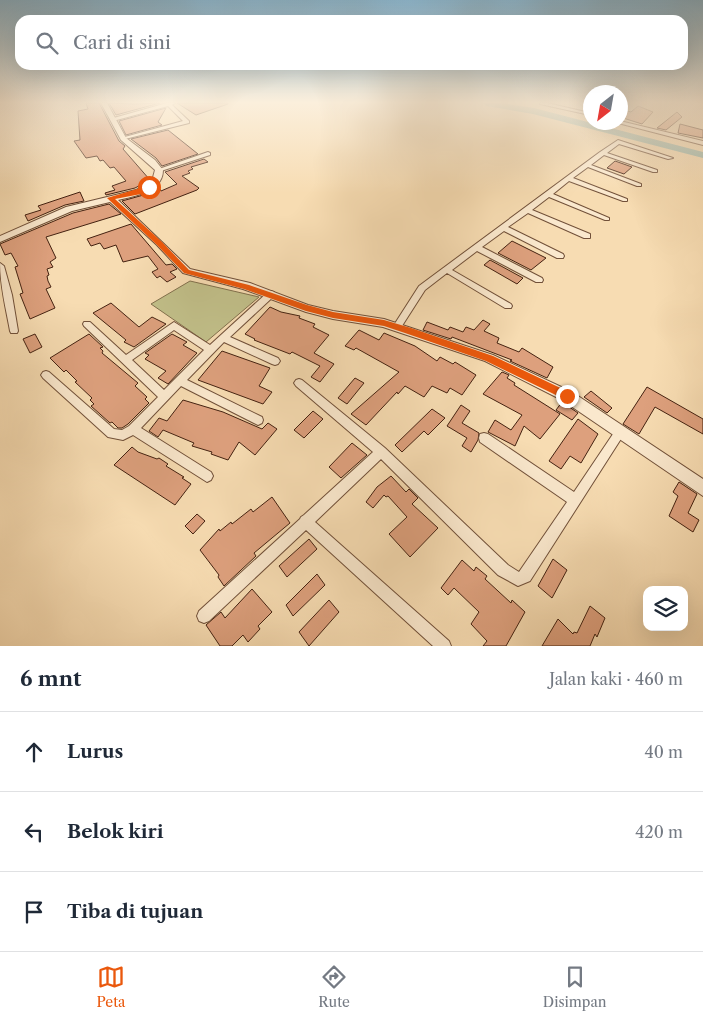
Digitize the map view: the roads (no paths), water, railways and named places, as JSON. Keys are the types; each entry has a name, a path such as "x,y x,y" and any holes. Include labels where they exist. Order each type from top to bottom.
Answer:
{"street":[{"path":"120,133 123,139 159,170"},
{"path":"123,139 145,133"},
{"path":"664,133 703,143"},
{"path":"397,327 422,288 618,142 670,158"},
{"path":"602,153 655,171"},
{"path":"159,170 208,154"},
{"path":"587,165 639,185"},
{"path":"0,239 69,209 138,192 149,187 159,174 159,170"},
{"path":"569,179 626,200"},
{"path":"548,194 607,219"},
{"path":"110,198 160,243 187,272 271,294 306,308 397,327 490,358 567,396 703,488"},
{"path":"527,210 587,236"},
{"path":"504,228 560,256"},
{"path":"478,248 539,280"},
{"path":"0,266 8,296 14,331"},
{"path":"447,270 508,306"},
{"path":"46,375 112,434 123,435 133,429 210,350 271,294"},
{"path":"86,324 165,396"},
{"path":"127,360 174,325 210,350"},
{"path":"223,338 275,361"},
{"path":"180,382 258,420"},
{"path":"299,382 381,452 503,570 518,579 525,576 621,431"},
{"path":"133,429 207,476"},
{"path":"484,438 575,500"},
{"path":"204,616 381,452"},
{"path":"305,521 444,646"}],"waterway":[{"path":"619,133 703,155"}]}
